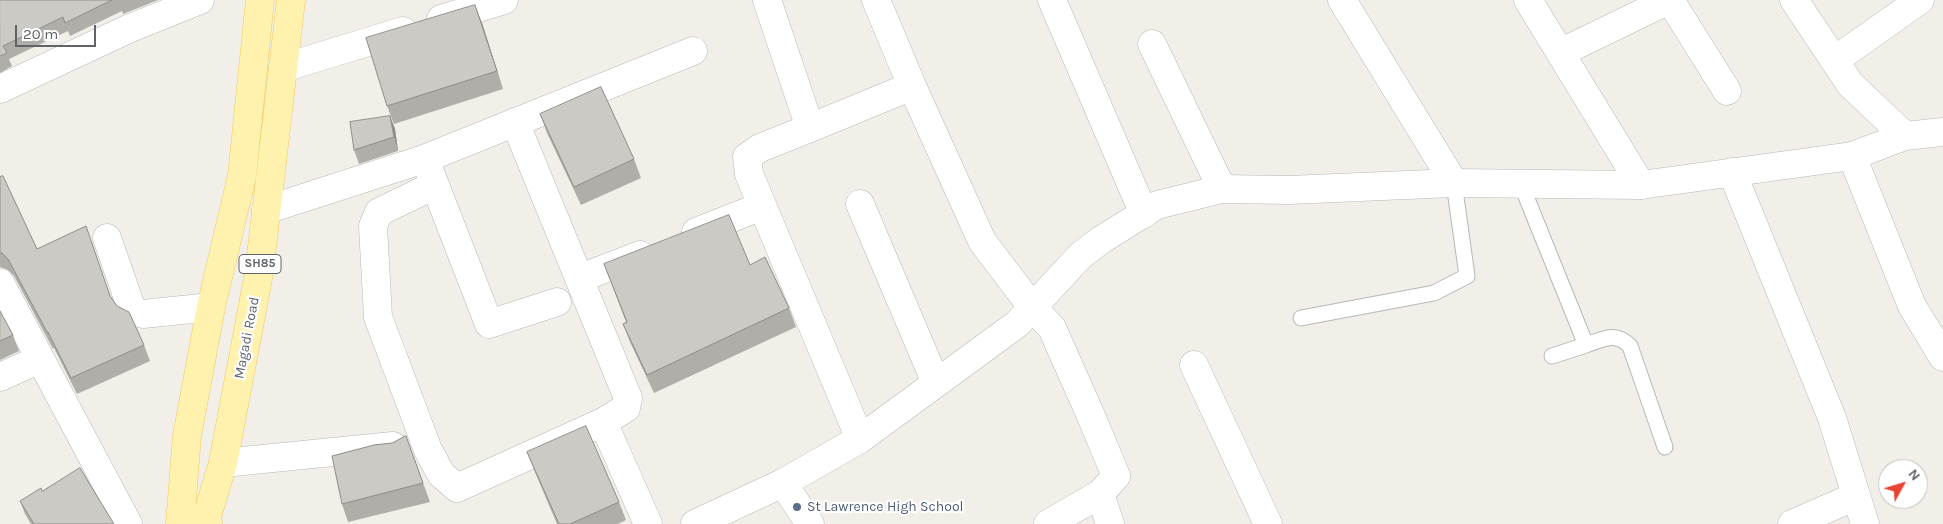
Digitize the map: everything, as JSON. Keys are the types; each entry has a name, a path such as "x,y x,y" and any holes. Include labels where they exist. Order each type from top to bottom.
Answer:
{"main road":[{"name":"SH85","path":"180,524 187,436 211,307 242,176 260,0"},
{"name":"Magadi Road","path":"208,524 207,516 223,464 259,273 291,0"}],"street":[{"path":"0,89 128,29 200,0"},
{"path":"283,68 504,0"},
{"path":"767,0 810,128"},
{"path":"876,0 912,86 982,242 1032,307 1052,328 1092,416 1116,476 1100,494 1048,524"},
{"path":"1052,0 1144,214"},
{"path":"1342,0 1454,183"},
{"path":"1528,0 1641,185"},
{"path":"1560,53 1670,0 1728,91"},
{"path":"1794,0 1850,84 1905,136"},
{"path":"1835,60 1920,0"},
{"path":"1152,44 1222,190"},
{"path":"266,210 424,159 693,51"},
{"path":"860,439 749,174 747,157 760,148 912,86"},
{"path":"435,185 379,212 374,226 378,316 428,450 441,474 457,488 603,422 626,408 628,398 515,122"},
{"path":"695,524 783,483 860,439 1016,324 1081,255 1101,240 1157,205 1222,190 1289,190 1454,183 1641,185 1852,156 1905,136 1943,132"},
{"path":"1852,156 1912,306 1943,357"},
{"path":"424,159 488,324 557,302"},
{"path":"1732,172 1832,418 1865,524"},
{"path":"860,204 936,383"},
{"path":"591,274 762,206"},
{"path":"107,238 131,307 135,312 142,314 211,307"},
{"path":"0,283 128,524"},
{"path":"0,377 40,359"},
{"path":"1194,365 1268,524"},
{"path":"603,422 648,524"},
{"path":"223,464 397,446"},
{"path":"783,483 810,524"},
{"path":"1100,494 1110,524"},
{"path":"1792,524 1856,496"}],"lane":[{"path":"1301,318 1434,293 1467,276 1454,183"},
{"path":"1521,184 1586,345"},
{"path":"1552,356 1615,336 1623,339 1630,346 1665,447"}],"building":[{"path":"0,0 112,0 65,23 63,17 3,46 7,53 0,56"},
{"path":"475,5 497,71 387,106 366,38"},
{"path":"601,87 634,159 574,187 540,114"},
{"path":"390,116 394,137 354,150 350,122"},
{"path":"3,176 37,249 86,226 110,296 117,306 129,312 144,345 71,378 8,259 0,253 0,177"},
{"path":"729,215 750,265 765,257 789,308 647,375 623,324 627,322 604,264"},
{"path":"0,311 13,335 0,341"},
{"path":"586,426 619,502 570,524 559,524 527,452"},
{"path":"406,436 423,483 342,504 332,456 374,445 392,443"},
{"path":"80,468 114,524 34,524 20,501 41,488 42,491"}],"place":[{"name":"St Lawrence High School","path":"797,507"}]}
